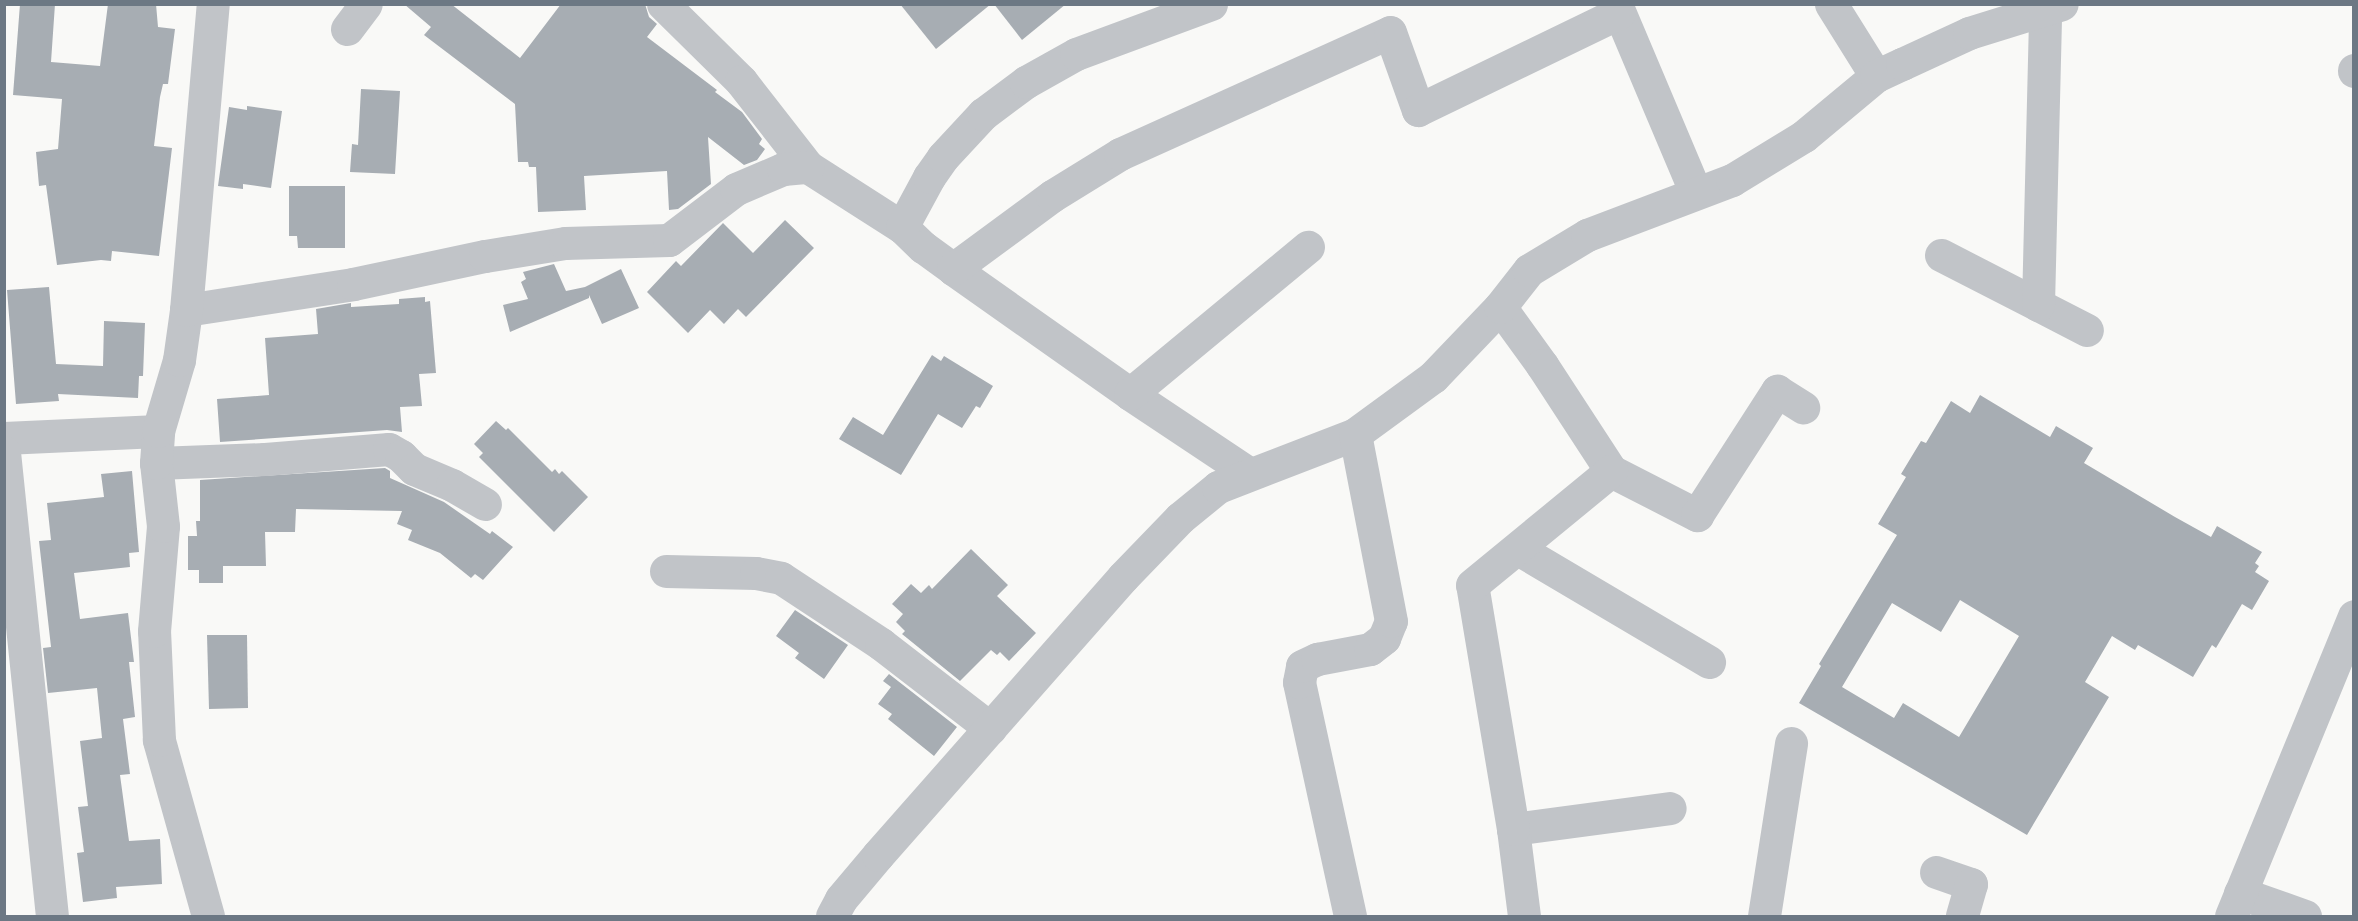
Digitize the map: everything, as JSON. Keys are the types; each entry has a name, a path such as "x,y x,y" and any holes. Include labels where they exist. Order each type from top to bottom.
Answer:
{"street":[{"path":"208,916 159,740 154,631 163,526 156,463 158,431 179,360 186,310 213,4"},
{"path":"663,4 741,81 808,167 902,227 923,247 952,268 1130,394 1250,474"},
{"path":"1831,4 1876,76"},
{"path":"902,227 928,177 943,157 982,114 1026,82 1076,54 1210,5"},
{"path":"952,268 1052,196 1120,154 1390,32 1418,110 1617,7 1696,193"},
{"path":"832,916 841,899 1123,577 1180,518 1218,487 1355,434 1433,377 1500,307 1529,270 1587,235 1732,180 1804,135 1876,76 1969,33 2053,7 2038,305"},
{"path":"186,310 352,284 485,256 565,243 669,240 736,189 783,169 808,167"},
{"path":"1130,394 1308,247"},
{"path":"1941,255 2087,330"},
{"path":"1500,307 1542,365 1611,471 1696,515 1777,391 1803,407"},
{"path":"4,438 158,431"},
{"path":"1350,916 1299,682 1302,666 1317,659 1370,650 1384,638 1391,621 1355,434"},
{"path":"156,463 265,459 389,449 401,456 414,469 452,485 485,504"},
{"path":"4,452 52,916"},
{"path":"1524,916 1513,829 1472,585 1611,471"},
{"path":"1518,549 1709,662"},
{"path":"666,571 756,573 781,578 881,644 990,728"},
{"path":"2305,916 2235,905 2354,616"},
{"path":"1764,916 1791,743"},
{"path":"1513,829 1670,808"},
{"path":"1936,872 1971,884 1962,916"}],"building":[{"path":"20,4 55,4 51,62 100,66 108,4 156,4 158,27 175,29 168,84 163,84 160,97 154,146 172,148 159,256 112,251 111,261 57,265 46,185 39,186 36,152 58,149 62,99 13,95"},
{"path":"404,4 451,4 520,58 561,4 645,4 649,17 657,24 647,37 742,112 762,139 759,144 765,149 757,160 744,165 708,137 711,184 678,209 669,210 667,171 584,176 586,210 538,212 536,167 529,167 528,162 518,162 515,104 424,35 431,27"},
{"path":"900,4 991,4 936,49"},
{"path":"994,4 1066,4 1022,40"},
{"path":"361,89 400,91 395,174 350,172 352,144 358,145"},
{"path":"247,106 282,111 271,188 243,184 243,189 218,186 229,107 247,110"},
{"path":"289,186 345,186 345,248 298,248 297,236 289,236"},
{"path":"785,220 814,248 746,317 738,309 724,324 710,310 688,333 647,292 676,261 681,266 723,223 753,253"},
{"path":"554,264 566,291 585,287 621,269 639,308 602,324 589,295 589,298 510,332 503,305 528,299 521,282 526,279 523,272"},
{"path":"49,287 56,364 103,366 104,321 145,323 143,376 139,376 138,398 58,394 59,401 16,404 7,290"},
{"path":"425,297 425,302 430,301 436,373 419,374 422,406 400,407 402,432 387,430 220,442 217,399 269,395 265,338 318,334 316,309 351,303 351,307 399,304 399,299"},
{"path":"932,355 941,361 944,356 993,386 980,408 976,406 962,428 938,414 901,475 839,439 853,417 883,435"},
{"path":"1980,395 2050,437 2056,426 2093,448 2084,463 2211,537 2217,526 2262,552 2255,563 2259,566 2255,572 2269,581 2252,610 2242,604 2216,648 2212,645 2193,677 2138,645 2135,650 2112,636 2085,682 2109,697 2027,835 1799,703 1821,666 1819,664 1897,535 1878,524 1906,477 1901,474 1921,441 1926,443 1951,401 1970,413","holes":["1960,600 2019,636 1959,737 1903,703 1894,718 1842,687 1892,603 1941,632"]},
{"path":"496,421 506,430 508,428 552,472 555,469 559,474 562,471 588,497 554,532 479,457 483,453 474,444"},
{"path":"385,468 390,471 390,478 444,502 490,534 492,531 513,547 483,580 475,574 471,578 440,553 408,540 412,530 397,524 402,511 296,509 295,532 265,532 266,566 223,566 223,583 199,583 199,570 188,570 188,536 197,536 196,521 200,521 200,480"},
{"path":"132,471 139,552 129,553 130,567 74,573 80,619 128,613 134,662 129,662 135,717 123,719 130,774 120,775 129,841 160,839 162,884 116,887 117,898 83,902 77,853 84,852 78,807 88,806 80,741 102,738 97,688 48,693 43,648 51,647 39,541 51,540 47,503 104,497 101,474"},
{"path":"971,549 1008,585 997,596 1036,633 1009,661 1000,652 997,655 991,650 960,681 902,634 905,631 896,622 903,614 892,604 911,584 921,593 929,585 932,589"},
{"path":"795,610 848,645 824,679 795,658 799,653 776,636"},
{"path":"207,635 247,635 248,708 209,709"},
{"path":"889,674 957,727 934,756 888,719 892,714 878,704 891,687 883,681"}]}
